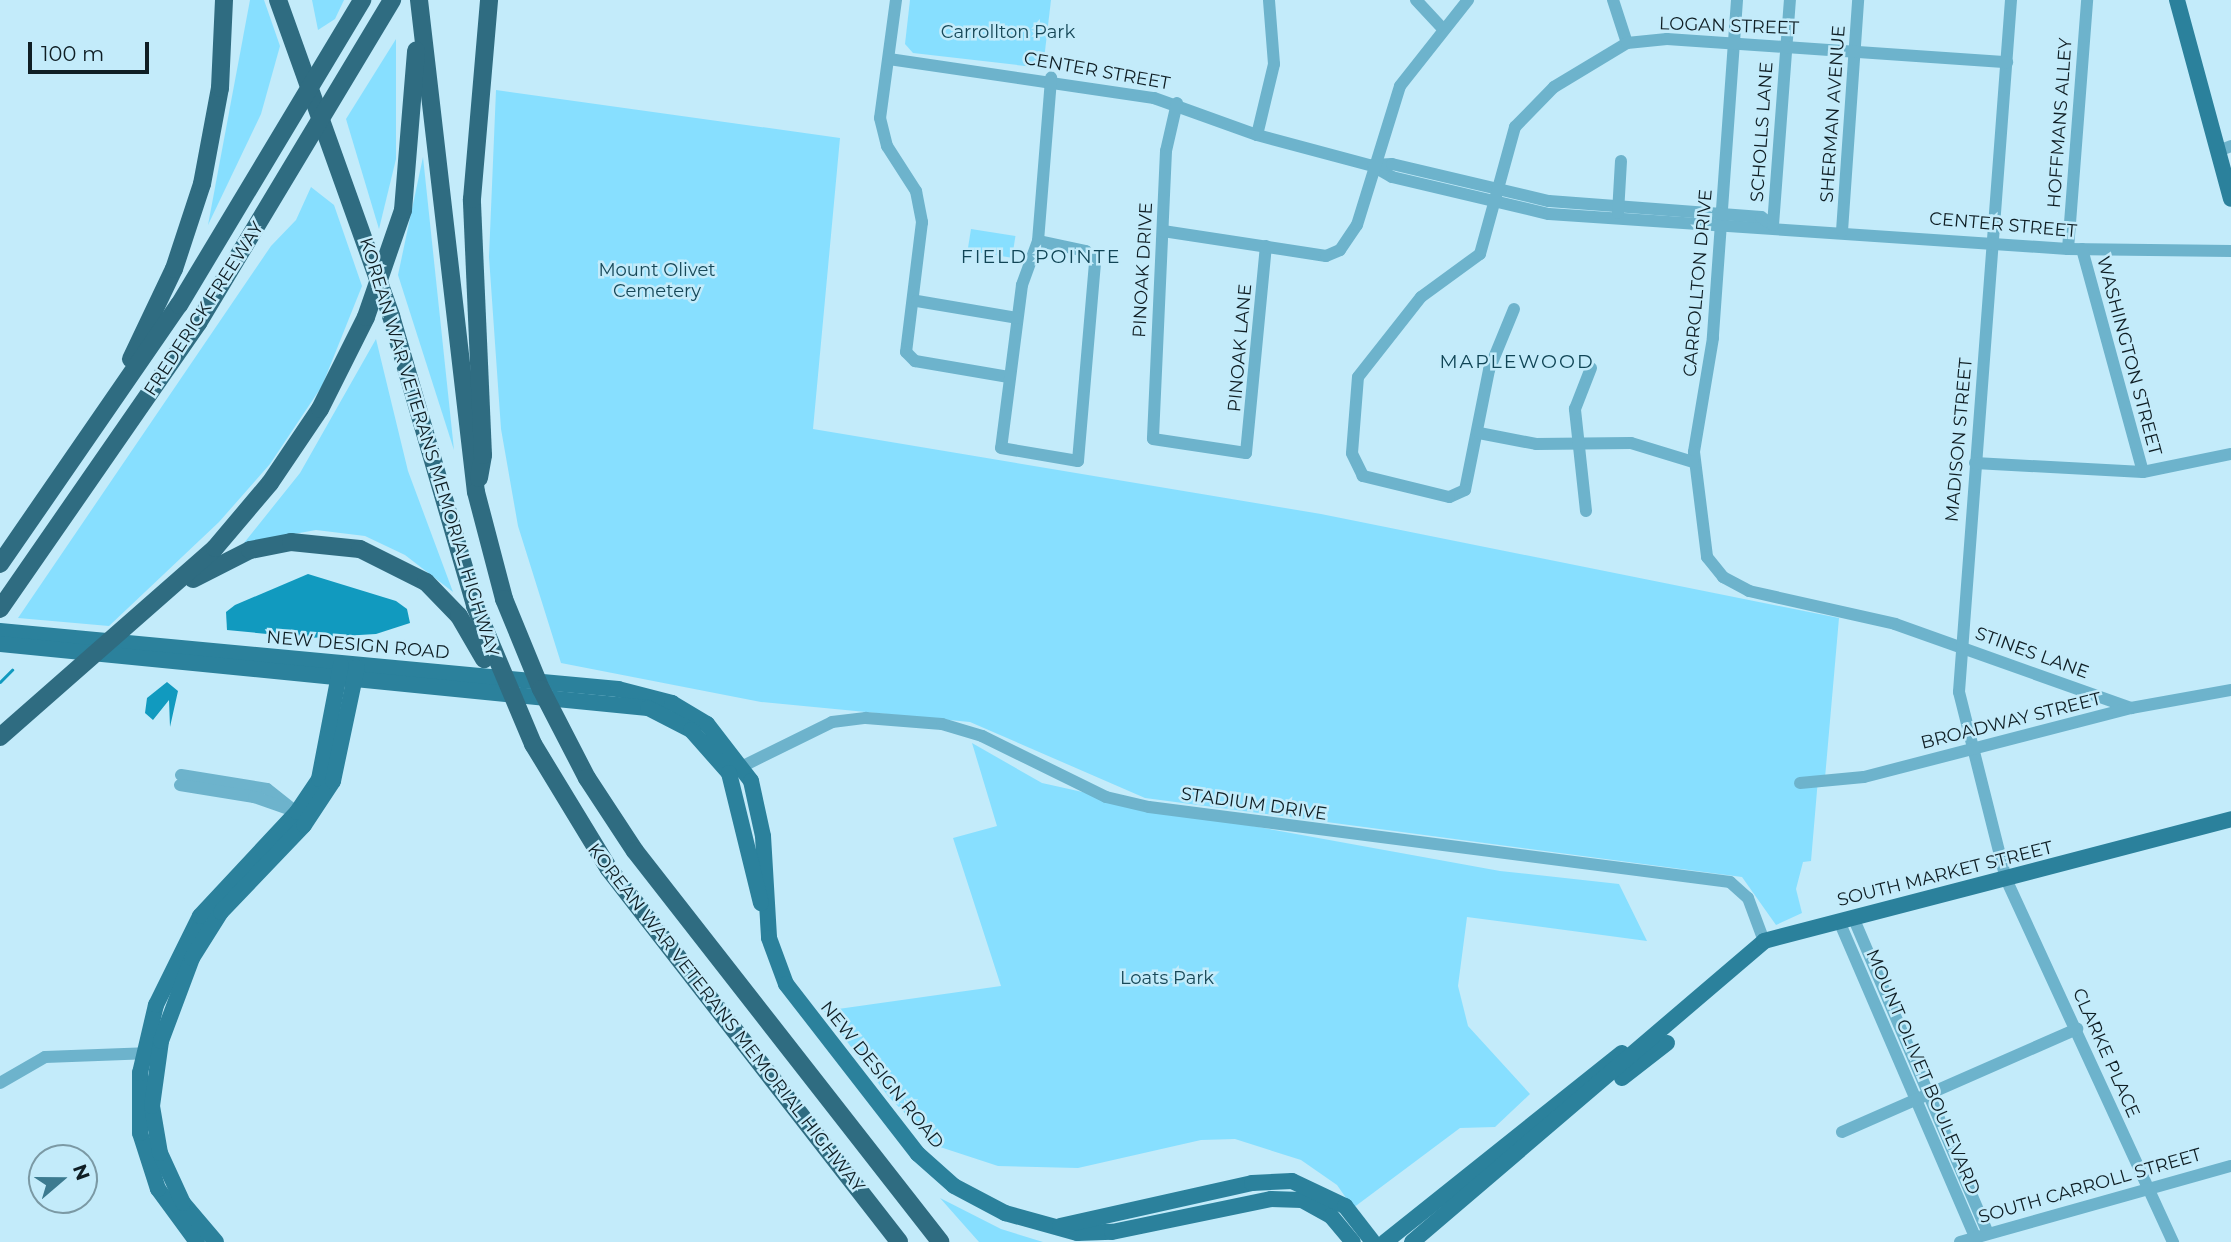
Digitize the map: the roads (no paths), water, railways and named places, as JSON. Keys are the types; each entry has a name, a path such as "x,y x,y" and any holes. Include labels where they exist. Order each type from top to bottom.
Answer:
{"highway":[{"path":"0,564 78,453 157,308 190,227 220,88 224,0"},
{"name":"KOREAN WAR VETERANS MEMORIAL HIGHWAY","path":"278,0 391,316 495,659 533,744 608,869 899,1242"},
{"path":"286,0 300,62"},
{"name":"FREDERICK FREEWAY","path":"78,453 179,305 362,0"},
{"name":"FREDERICK FREEWAY","path":"0,609 198,323 392,0"},
{"path":"476,492 483,455 472,199 489,0"},
{"path":"0,737 215,548 271,483 320,409 366,317 392,241 408,177 419,3"},
{"name":"KOREAN WAR VETERANS MEMORIAL HIGHWAY","path":"419,3 476,492 511,617 594,790 659,883 940,1242"},
{"path":"136,620 207,570 269,546 336,543 404,568 443,598 471,633 526,747 608,869"}],"main road":[{"path":"2177,0 2225,148 2231,199"},
{"name":"NEW DESIGN ROAD","path":"0,631 11,640 588,693 635,691 686,710 736,769 763,836 766,915 773,953 792,994 918,1154 985,1205 1077,1233 1112,1232 1288,1198 1318,1206 1336,1220 1353,1242"},
{"path":"216,1242 183,1203 160,1153 152,1107 152,1053 163,983 200,916 302,816 326,763 348,670"},
{"name":"SOUTH MARKET STREET","path":"1385,1242 1689,1004 1764,941 2231,819"},
{"name":"SOUTH MARKET STREET","path":"1412,1242 1557,1123 1689,1004"},
{"path":"1557,1123 1667,1043"},
{"path":"152,1053 138,1095 143,1147 158,1189 197,1242"},
{"name":"NEW DESIGN ROAD","path":"1059,1226 1259,1182 1292,1181 1345,1206 1373,1242"},
{"path":"1336,1220 1342,1242"}],"street":[{"path":"896,0 880,118 887,146 921,204 917,301 906,352 910,359 1009,377"},
{"path":"1257,135 1274,64 1269,0"},
{"path":"1416,0 1443,29"},
{"path":"1163,231 1326,256 1340,250 1357,225 1373,166 1400,86 1468,0"},
{"path":"1514,309 1489,370 1467,485 1455,497 1374,483 1352,457 1354,395 1361,372 1421,297 1476,260 1495,198 1507,143 1528,109 1627,43 1613,0"},
{"name":"CARROLLTON DRIVE","path":"1711,564 1702,541 1693,462 1712,350 1737,0"},
{"name":"SCHOLLS LANE","path":"1773,225 1790,0"},
{"name":"SHERMAN AVENUE","path":"1842,230 1858,0"},
{"name":"MADISON STREET","path":"2006,878 1959,692 1959,645 2011,0"},
{"name":"HOFFMANS ALLEY","path":"2068,249 2087,0"},
{"name":"LOGAN STREET","path":"1627,43 1734,42 2007,62"},
{"name":"CENTER STREET","path":"890,59 1051,78 1177,103 1257,135 1373,166 1392,177 1495,198 1721,228 1773,225 2068,249 2231,251"},
{"path":"1038,241 1086,251 1095,262 1078,461 1001,448 1017,318 1038,241 1051,78"},
{"name":"PINOAK DRIVE","path":"1177,103 1166,151 1153,439 1246,453"},
{"path":"1618,214 1621,161"},
{"name":"CENTER STREET","path":"1618,214 1722,214 1773,225"},
{"name":"PINOAK LANE","path":"1246,453 1266,246"},
{"name":"WASHINGTON STREET","path":"2082,249 2143,472"},
{"path":"917,301 1017,318"},
{"path":"1586,511 1577,441 1578,393 1591,368"},
{"path":"1479,433 1524,443 1630,443 1693,462"},
{"path":"1975,463 2143,472 2231,454"},
{"name":"STINES LANE","path":"1711,564 1737,587 1769,598 1869,617 1959,645 2132,708"},
{"name":"BROADWAY STREET","path":"1800,783 1864,777 2132,708 2231,690"},
{"name":"STADIUM DRIVE","path":"736,769 805,731 843,720 942,724 982,736 1106,797 1149,807 1730,882 1748,898 1764,941"},
{"path":"180,780 254,797 302,816"},
{"name":"CLARKE PLACE","path":"2006,878 2173,1242"},
{"name":"MOUNT OLIVET BOULEVARD","path":"1846,919 1982,1235"},
{"path":"1842,1132 2077,1029"},
{"path":"0,1083 45,1057 152,1053"},
{"name":"SOUTH CARROLL STREET","path":"1959,1242 2146,1186 2231,1166"}],"waterway":[{"path":"0,682 12,670"}],"district":[{"name":"FIELD POINTE","path":"1041,257"},
{"name":"MAPLEWOOD","path":"1517,362"}],"park label":[{"name":"Carrollton Park","path":"1008,32"},
{"name":"Mount Olivet Cemetery","path":"657,281"},
{"name":"Loats Park","path":"1167,978"}]}
